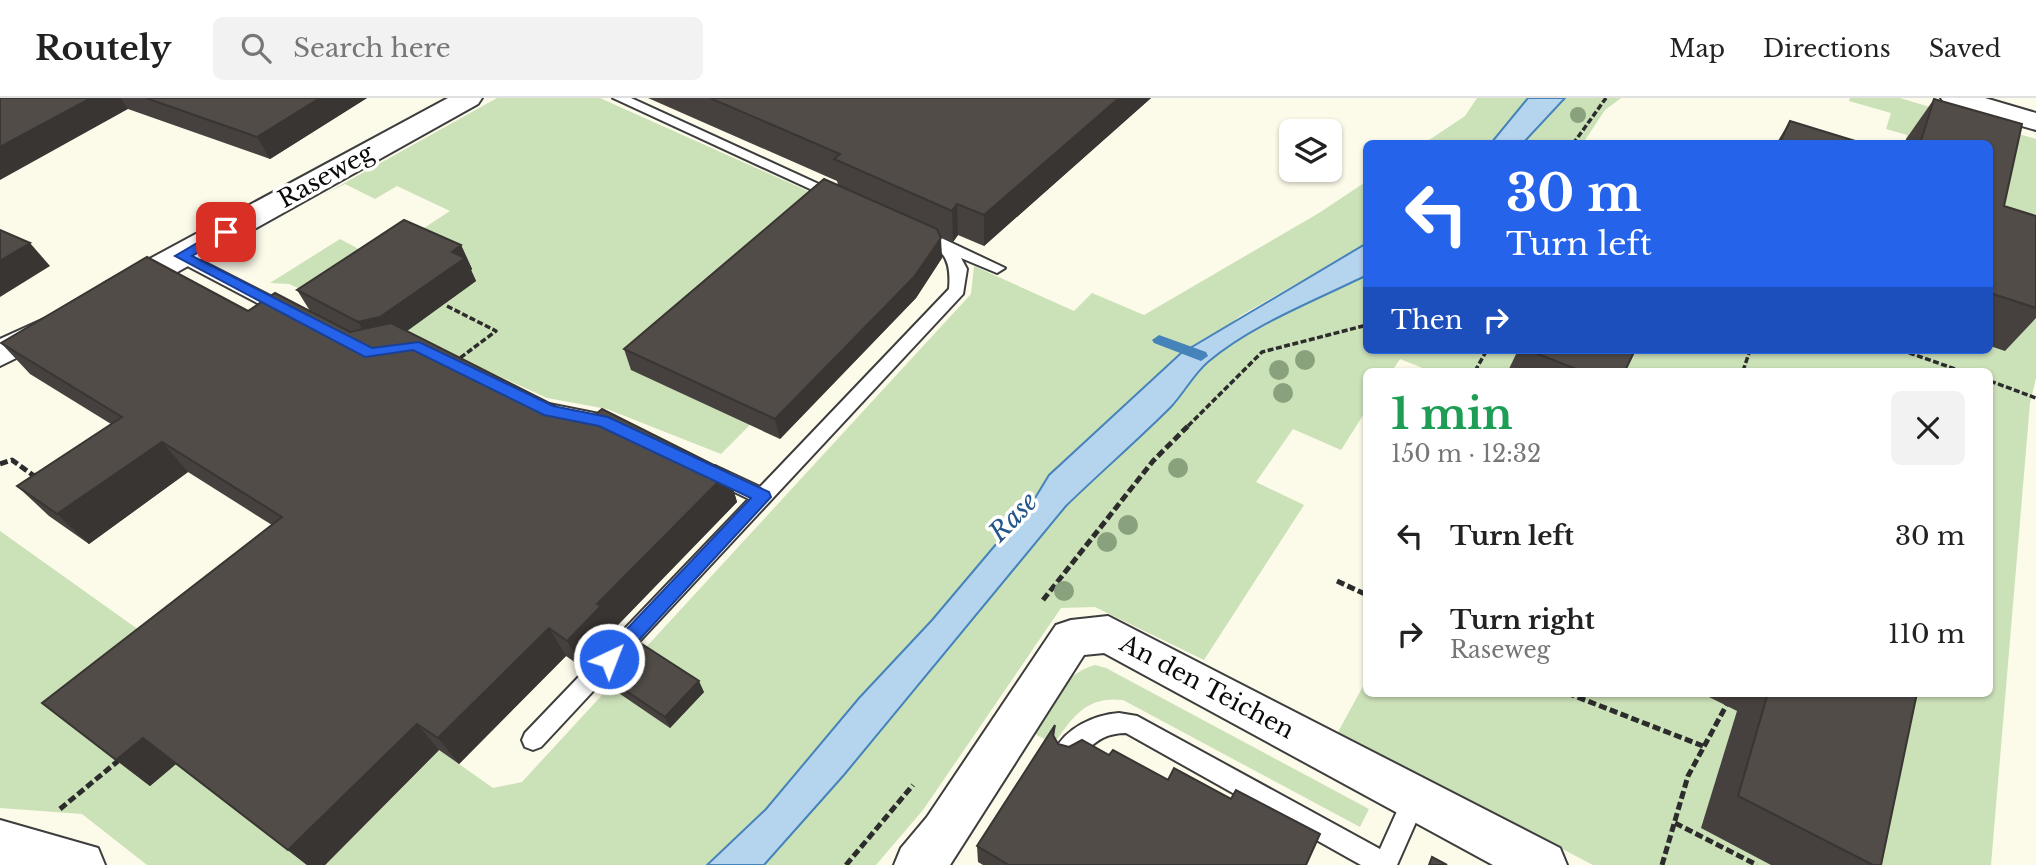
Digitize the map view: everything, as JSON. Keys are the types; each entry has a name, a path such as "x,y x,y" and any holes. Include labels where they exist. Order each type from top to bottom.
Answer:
{"street":[{"name":"Raseweg","path":"0,354 468,98"},
{"path":"1955,98 2036,122"},
{"name":"An den Teichen","path":"919,865 944,834 1071,638 1108,634 1542,865"},
{"path":"13,847 80,865"}],"lane":[{"path":"620,98 859,205"},
{"path":"909,228 997,268"},
{"path":"533,740 957,290 959,269 946,245"},
{"path":"182,256 298,317"},
{"path":"525,399 550,411 603,421 627,433"},
{"path":"689,462 763,497"},
{"path":"1066,752 1089,730 1116,722 1129,723 1385,865 1415,797"}],"path":[{"path":"1576,140 1606,98"},
{"path":"447,306 496,331 452,363"},
{"path":"1041,602 1153,461 1262,352 1363,326"},
{"path":"1912,354 1952,368"},
{"path":"1993,382 2036,398"},
{"path":"0,464 12,460 34,476 45,469"},
{"path":"1338,580 1363,593"},
{"path":"1575,697 1595,707 1672,730 1703,746"},
{"path":"1662,865 1688,776 1731,697"},
{"path":"13,847 118,761"},
{"path":"846,865 916,781"},
{"path":"1675,823 1757,865"}],"green space":[{"path":"497,98 600,98 917,240 877,297 721,454 607,409 547,398 392,327 419,307 432,313 475,281 404,241 450,211 397,186 375,199 345,184 323,195"},
{"path":"1477,98 1528,98 1493,140 1429,140 1465,116"},
{"path":"1565,98 1621,98 1605,110 1585,140 1526,140"},
{"path":"1850,98 1900,98 2036,139 2036,378 2030,403 1991,865 1593,865 1338,732 1363,686 1363,697 1993,697 1993,368 1422,368 1400,359 1394,368 1363,368 1363,415 1341,450 1293,429 1256,482 1304,505 1204,660 1095,607 1061,608 923,810 876,865 764,865 844,775 1066,506 1171,407 1208,362 1264,325 1363,277 1363,354 1993,354 1993,140 1906,140 1907,135 1886,129 1891,113 1849,101"},
{"path":"1363,184 1363,245 1240,316 1100,428 1049,475 1035,498 932,620 859,698 766,809 707,865 325,865 439,750 493,788 522,782 971,294 974,266 1074,311 1092,293 1144,315 1319,213"},
{"path":"340,239 368,254 305,291 289,284 270,283"},
{"path":"0,531 153,640 176,764 307,865 147,865 82,814 0,808"},
{"path":"1095,665 1106,668 1369,809 1360,827 1123,700 1100,701 1082,710 1054,744 1035,734 1045,712 1065,683 1084,669"}],"water":[{"path":"1528,98 1565,98 1526,140 1493,140"},
{"path":"1363,245 1363,277 1285,314 1226,348 1203,367 1171,407 1066,506 844,775 764,865 707,865 766,809 859,698 932,620 1035,498 1049,475 1180,354"}],"building":[{"path":"0,98 91,98 0,147"},
{"path":"146,98 320,98 257,137"},
{"path":"710,98 1119,98 984,215 957,204 952,211 834,159 840,154"},
{"path":"1934,99 2022,124 2004,206 2036,216 2036,308 1993,294 1993,140 1921,140"},
{"path":"1790,121 1852,140 1781,140"},
{"path":"824,179 937,229 941,238 914,277 775,419 624,349"},
{"path":"404,220 461,245 452,252 465,258 380,317 358,322 297,290"},
{"path":"0,230 30,243 0,261"},
{"path":"147,257 248,311 275,293 350,332 391,323 587,422 602,409 728,472 597,604 601,606 567,641 549,628 438,738 417,724 288,850 143,738 116,760 42,703 282,517 162,442 57,514 17,486 122,417 1,343"},
{"path":"1538,354 1633,354 1626,368 1573,368"},
{"path":"631,637 699,681 665,717 598,672"},
{"path":"1767,697 1916,697 1881,865 1873,865 1738,796"},
{"path":"1055,725 1053,735 1058,744 1069,747 1082,740 1109,755 1113,750 1168,780 1174,768 1231,799 1236,790 1320,834 1306,865 1009,865 977,846"},
{"path":"1432,857 1447,865 1429,865"}],"waterway":[{"path":"1159,340 1201,356"}],"route":[{"path":"226,232 182,256 370,354 414,345 550,411 603,421 763,497 609,659"}],"water label":[{"name":"Rase","path":"1013,517"}]}
